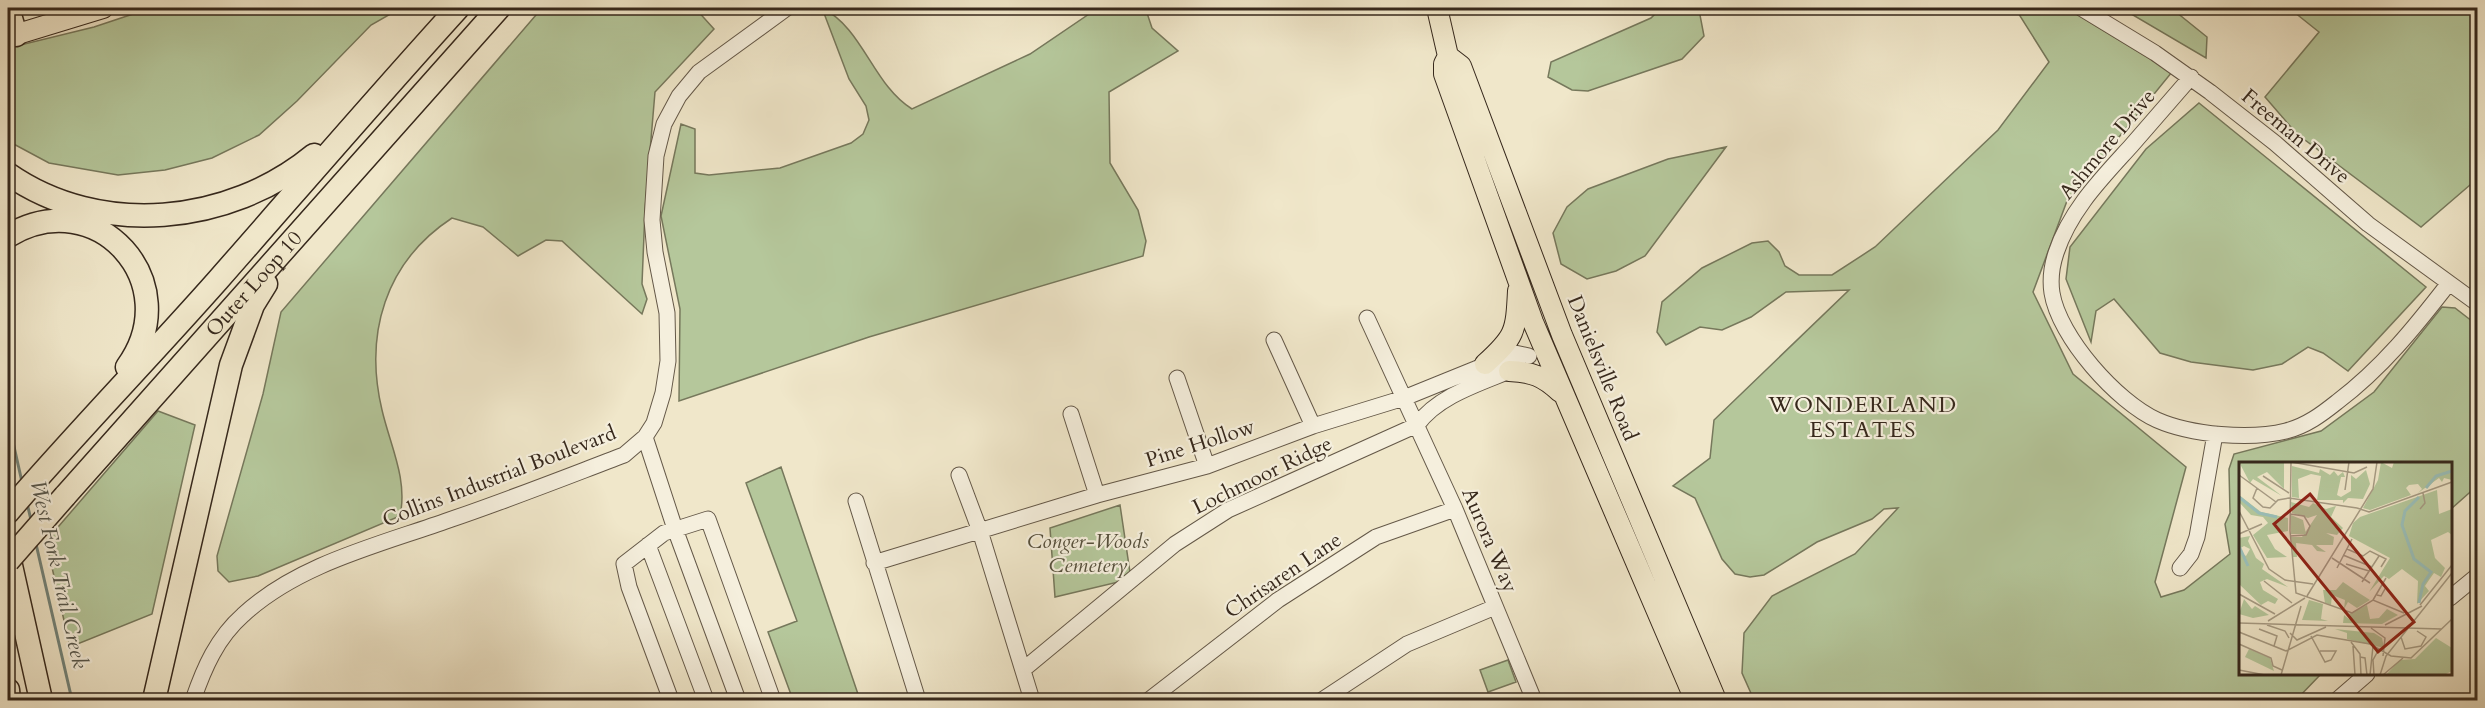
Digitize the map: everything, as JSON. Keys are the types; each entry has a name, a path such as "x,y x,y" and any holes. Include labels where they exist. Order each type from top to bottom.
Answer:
{"highway":[{"path":"8,8 12,36"},
{"path":"8,512 217,281 354,122 458,8"},
{"name":"Outer Loop 10","path":"8,561 499,8"},
{"path":"8,174 45,195 113,214 134,217 206,210 272,184 296,170 354,122"},
{"path":"154,700 231,365 253,305 287,252 330,197"},
{"path":"8,236 30,224 45,220 69,220 83,224 113,239 134,261 142,276 147,308 145,328 139,346 130,364 79,431"},
{"path":"8,552 41,700"},
{"path":"8,690 9,700"}],"main road":[{"path":"12,36 103,8"},
{"name":"Danielsville Road","path":"1437,8 1448,56 1444,64 1444,74 1518,280 1536,352 1564,396 1695,700"},
{"name":"Danielsville Road","path":"1448,56 1461,66 1562,335 1716,700"},
{"path":"1485,364 1507,344 1514,332 1517,318 1518,280"},
{"path":"1509,371 1528,372 1542,376 1564,396"}],"street":[{"name":"Collins Industrial Boulevard","path":"193,700 206,666 222,639 243,615 282,587 340,558 624,455 645,437 654,423 663,393 669,353 667,313 656,262 652,220 653,188 661,132 679,96 699,72 787,8"},
{"name":"Freeman Drive","path":"2081,8 2191,77 2252,124 2368,224 2478,304"},
{"name":"Ashmore Drive","path":"2191,77 2083,201 2064,231 2051,272 2052,293 2059,314 2078,346 2123,398 2158,420 2214,434 2264,434 2287,431 2320,416 2359,386 2383,363 2449,283"},
{"path":"1367,318 1404,398"},
{"path":"1417,425 1427,411 1468,389 1524,365 1536,352 1562,335"},
{"path":"1274,340 1313,426"},
{"name":"Pine Hollow","path":"874,563 1097,495 1208,466 1313,426 1404,398 1515,353 1536,352"},
{"path":"1177,378 1208,466"},
{"name":"Aurora Way","path":"1404,398 1455,509 1534,700"},
{"path":"1071,414 1097,495"},
{"name":"Lochmoor Ridge","path":"1024,669 1175,544 1228,510 1417,425"},
{"path":"2180,568 2191,554 2198,537 2214,434"},
{"path":"645,437 734,699"},
{"path":"959,476 980,531 1032,700"},
{"path":"856,501 918,700"},
{"name":"Chrisaren Lane","path":"1149,700 1278,600 1376,537 1455,509"},
{"path":"671,700 629,587 624,564 664,533 708,519 773,700"},
{"path":"648,545 706,700"},
{"path":"2452,597 2478,574"},
{"path":"1322,700 1407,644 1495,607"},
{"path":"2337,700 2366,675"}],"green space":[{"path":"145,8 401,8 371,25 297,101 259,135 212,158 165,170 118,175 49,163 8,141 8,48 94,27"},
{"path":"542,8 695,8 714,29 655,92 645,210 642,284 647,299 642,314 562,241 546,240 518,256 483,227 452,218 429,236 410,256 385,302 379,327 376,354 377,382 382,410 400,475 402,502 400,516 258,576 229,582 218,571 217,556 263,394 281,312"},
{"path":"822,8 848,29 887,86 912,109 1030,54 1098,8 1152,8 1147,13 1152,28 1178,51 1109,92 1110,163 1138,210 1146,241 1143,256 869,337 679,401 680,309 661,216 681,124 695,129 695,173 709,175 780,168 851,143 863,134 869,120 866,106 849,79"},
{"path":"1661,8 1694,8 1700,15 1704,36 1682,59 1588,91 1572,90 1548,77 1551,62 1651,18"},
{"path":"2015,8 2067,8 2172,72 2067,201 2033,292 2073,374 2186,467 2155,582 2161,597 2184,590 2230,554 2225,524 2230,513 2229,469 2234,454 2321,431 2374,392 2442,307 2455,308 2477,325 2477,486 2452,508 2452,462 2239,462 2239,675 2320,675 2296,700 1754,700 1742,673 1744,633 1772,596 1855,554 1898,508 1884,509 1872,519 1817,542 1764,575 1750,577 1735,574 1722,559 1695,498 1673,486 1710,458 1714,420 1849,290 1786,292 1751,317 1722,330 1700,327 1666,345 1657,332 1662,302 1702,268 1752,243 1768,241 1779,252 1785,266 1799,275 1832,275 1875,247 1998,130 2049,62"},
{"path":"2121,8 2171,8 2207,37 2206,58"},
{"path":"2289,8 2477,8 2477,179 2421,227 2297,134 2265,97 2319,32"},
{"path":"2199,103 2426,287 2348,371 2323,353 2308,347 2282,364 2253,370 2191,362 2160,353 2114,299 2096,311 2091,342 2066,279 2070,247 2146,149"},
{"path":"1726,147 1645,256 1616,271 1587,279 1561,264 1553,233 1567,207 1588,189 1668,159"},
{"path":"158,411 195,425 152,614 70,647 46,541"},
{"path":"781,467 860,700 793,700 768,632 797,621 746,483"},
{"name":"Conger-Woods Cemetery","path":"1120,505 1131,579 1055,597 1050,528"},
{"path":"1508,660 1516,682 1488,692 1480,670"}],"waterway":[{"name":"West Fork Trail Creek","path":"8,420 22,482"},
{"name":"West Fork Trail Creek","path":"27,503 31,520"},
{"name":"West Fork Trail Creek","path":"36,544 72,700"}],"district":[{"name":"WONDERLAND ESTATES","path":"1863,416"}]}
